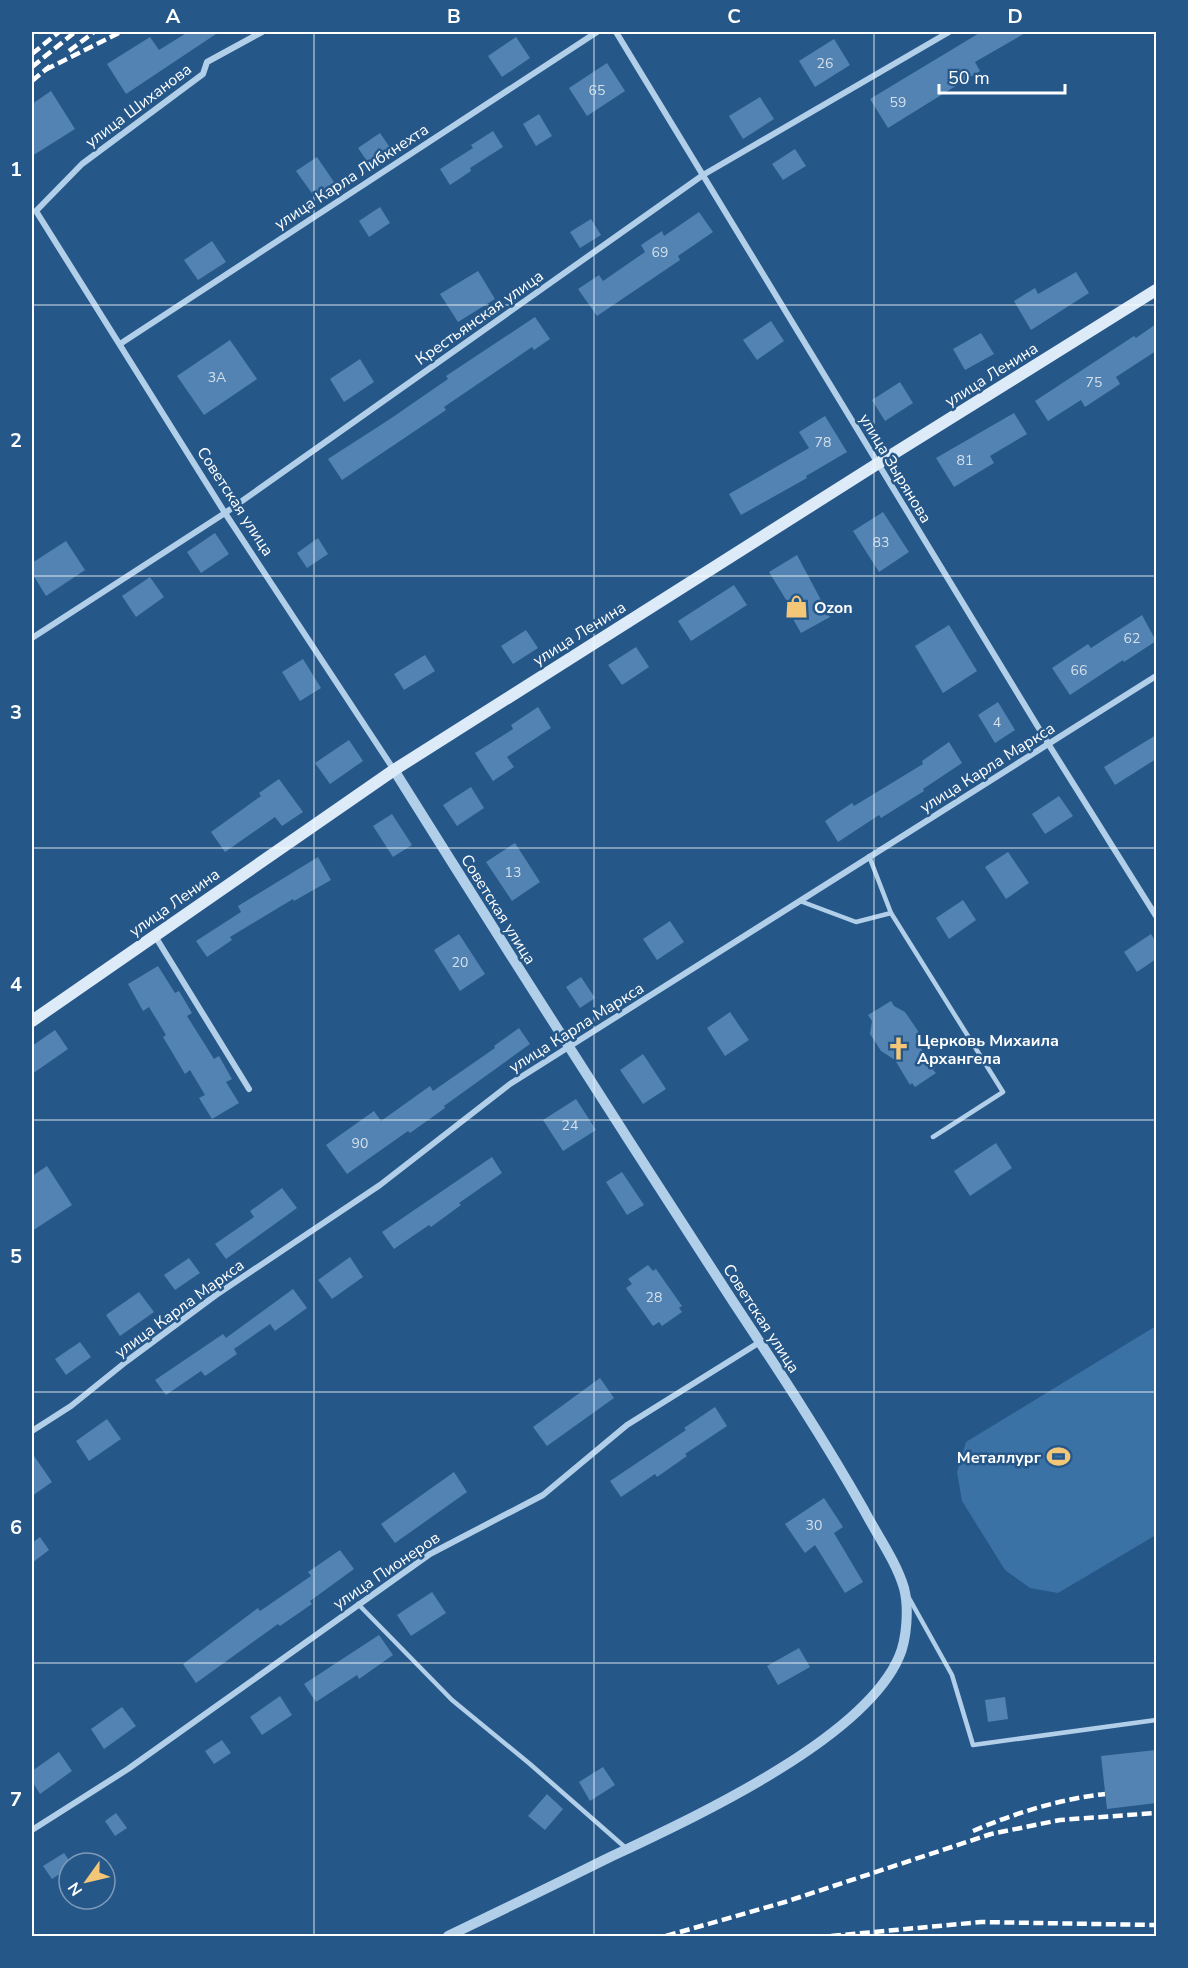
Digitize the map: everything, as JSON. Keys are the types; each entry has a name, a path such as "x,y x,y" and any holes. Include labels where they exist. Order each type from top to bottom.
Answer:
{"main road":[{"name":"улица Ленина","path":"32,1020 394,770 877,464 1156,291"}],"street":[{"name":"улица Шиханова","path":"36,211 82,164 203,74 207,62 262,32"},
{"name":"улица Карла Либкнехта","path":"120,344 597,32"},
{"name":"улица Зырянова","path":"616,32 877,464 1156,916"},
{"name":"Крестьянская улица","path":"32,638 225,513 703,175 949,32"},
{"name":"Советская улица","path":"36,211 225,513 394,770 568,1048 760,1342 840,1469 884,1547 905,1590 906,1635 898,1659 868,1701 841,1726 766,1777 627,1849"},
{"name":"улица Карла Маркса","path":"32,1431 71,1406 216,1295 380,1185 510,1084 1156,676"},
{"path":"155,936 249,1089"},
{"name":"улица Пионеров","path":"32,1830 128,1769 430,1554 543,1495 627,1425 760,1342"},
{"path":"448,1936 627,1849"}],"lane":[{"path":"869,856 891,914 1003,1092 933,1137"},
{"path":"800,901 856,922 891,914"},
{"path":"905,1590 952,1675 973,1745 1156,1720"},
{"path":"358,1604 452,1700 627,1849"}],"shaded area":[{"name":"Металлург","path":"1156,1326 1156,1535 1058,1593 1030,1588 1005,1570 962,1501 957,1472 966,1442"}],"building":[{"path":"188,32 219,32 126,94 107,64 150,37 159,50"},
{"path":"981,32 1027,32 975,62 980,71 888,128 870,99"},
{"path":"516,37 530,58 502,77 488,56"},
{"path":"834,39 850,65 815,87 799,61"},
{"path":"607,63 625,91 587,116 569,88"},
{"path":"51,91 75,129 32,156 32,104"},
{"path":"760,97 774,119 743,139 729,116"},
{"path":"539,114 552,136 536,146 523,124"},
{"path":"493,131 503,147 470,168 471,171 450,185 440,169 473,148 471,145"},
{"path":"380,133 391,149 369,164 358,148"},
{"path":"795,149 806,166 783,180 772,164"},
{"path":"317,157 336,185 316,199 296,171"},
{"path":"380,207 390,223 369,237 359,221"},
{"path":"699,212 713,232 678,256 680,260 597,316 578,289 599,275 603,281 645,252 641,245 662,231 664,236"},
{"path":"591,219 601,235 580,248 570,232"},
{"path":"212,241 226,262 198,280 184,260"},
{"path":"478,271 495,299 458,322 440,294"},
{"path":"1076,272 1089,293 1031,330 1014,301 1035,288 1038,294"},
{"path":"535,317 550,339 534,350 532,347 444,407 446,410 342,480 328,459 390,419 448,379 446,376"},
{"path":"771,321 784,341 757,360 743,340"},
{"path":"1156,324 1156,351 1116,377 1120,384 1085,407 1081,400 1048,421 1035,401"},
{"path":"981,333 994,354 965,370 953,349"},
{"path":"230,340 257,379 204,415 177,376"},
{"path":"360,359 374,382 344,402 330,379"},
{"path":"900,382 913,403 885,421 872,400"},
{"path":"1014,413 1027,434 990,456 994,463 954,487 936,458"},
{"path":"825,416 847,452 806,476 807,478 741,515 729,494 809,448 799,432"},
{"path":"883,512 909,552 879,572 853,531"},
{"path":"215,533 229,554 201,573 187,552"},
{"path":"318,538 328,554 307,568 297,553"},
{"path":"66,541 85,570 46,596 32,573 32,563"},
{"path":"797,555 830,617 801,633 785,605 788,603 769,572"},
{"path":"150,577 164,597 136,617 122,596"},
{"path":"734,585 747,605 691,641 678,621"},
{"path":"1142,615 1156,641 1070,695 1052,668 1088,644 1091,648"},
{"path":"949,625 977,671 943,693 915,646"},
{"path":"526,630 538,648 513,664 501,646"},
{"path":"636,647 649,667 622,685 608,665"},
{"path":"425,655 435,671 404,690 394,674"},
{"path":"303,659 321,688 300,701 282,672"},
{"path":"998,702 1015,730 995,743 978,715"},
{"path":"538,707 551,728 507,757 514,767 493,781 475,753 513,729 511,725"},
{"path":"1156,735 1156,759 1115,785 1104,767"},
{"path":"349,740 363,761 330,784 315,763"},
{"path":"949,742 962,763 923,789 924,791 881,818 879,815 838,842 825,821 852,803 854,806 923,764 922,761"},
{"path":"279,779 303,812 282,826 275,817 225,852 211,832 261,796 259,793"},
{"path":"471,787 484,808 457,826 443,805"},
{"path":"1059,796 1073,816 1045,834 1032,814"},
{"path":"392,814 412,845 393,857 373,826"},
{"path":"515,843 540,882 512,901 486,862"},
{"path":"1008,852 1029,883 1006,899 985,867"},
{"path":"318,857 331,880 294,901 293,899 230,937 232,940 207,957 196,941 241,912 238,906"},
{"path":"963,900 976,920 949,939 936,918"},
{"path":"670,921 684,942 657,960 643,939"},
{"path":"459,934 485,974 460,991 434,950"},
{"path":"1151,934 1156,942 1156,959 1137,972 1124,952"},
{"path":"158,966 175,993 179,991 192,1013 187,1016 214,1059 219,1056 232,1079 226,1082 239,1103 212,1119 199,1098 205,1095 190,1070 185,1074 163,1037 166,1035 149,1007 143,1011 128,984"},
{"path":"581,977 595,998 580,1008 566,987"},
{"name":"Церковь Михаила Архангела","path":"891,1001 894,1006 905,1012 918,1031 918,1044 935,1068 933,1070 936,1073 915,1087 912,1083 910,1085 895,1060 881,1051 870,1034 872,1021 868,1015"},
{"path":"730,1012 749,1040 725,1056 707,1028"},
{"path":"519,1028 530,1044 410,1133 408,1131 347,1174 326,1145 374,1111 381,1121 430,1086 433,1091 495,1048 494,1046"},
{"path":"55,1030 68,1049 32,1074 32,1046"},
{"path":"643,1054 666,1089 643,1104 620,1070"},
{"path":"576,1099 596,1130 563,1151 543,1120"},
{"path":"996,1143 1012,1168 970,1196 954,1171"},
{"path":"492,1157 502,1173 459,1203 461,1205 431,1227 429,1225 394,1249 382,1232"},
{"path":"47,1166 72,1205 32,1231 32,1176"},
{"path":"622,1172 644,1205 627,1215 606,1182"},
{"path":"282,1188 297,1208 226,1259 215,1244 254,1217 250,1211"},
{"path":"350,1257 363,1277 332,1299 318,1280"},
{"path":"189,1258 200,1273 175,1290 164,1275"},
{"path":"648,1265 653,1271 656,1269 682,1306 679,1308 682,1312 662,1326 659,1322 653,1326 626,1288 632,1284 628,1279"},
{"path":"293,1289 307,1308 275,1331 270,1324 234,1349 237,1354 205,1376 201,1371 166,1395 155,1380 223,1334 226,1338"},
{"path":"139,1292 154,1312 120,1336 106,1315"},
{"path":"80,1342 91,1357 66,1375 55,1359"},
{"path":"600,1378 614,1398 547,1446 533,1427"},
{"path":"715,1407 727,1426 685,1454 687,1456 657,1477 655,1474 621,1497 610,1481 686,1430 684,1428"},
{"path":"107,1419 121,1439 89,1461 76,1441"},
{"path":"32,1453 52,1482 32,1496"},
{"path":"454,1472 467,1492 395,1543 381,1524"},
{"path":"824,1498 843,1527 834,1533 863,1582 845,1593 815,1545 805,1553 785,1524"},
{"path":"40,1537 49,1550 32,1563 32,1543"},
{"path":"340,1550 354,1569 310,1601 312,1604 280,1626 278,1624 196,1683 183,1664 258,1608 260,1611 311,1576 308,1572"},
{"path":"432,1592 446,1613 411,1636 397,1615"},
{"path":"379,1635 393,1655 359,1679 357,1675 316,1702 304,1684"},
{"path":"799,1648 810,1667 778,1685 767,1666"},
{"path":"280,1696 292,1715 262,1735 250,1717"},
{"path":"1005,1697 1008,1719 988,1722 985,1700"},
{"path":"122,1707 136,1726 104,1749 91,1729"},
{"path":"222,1740 231,1753 214,1764 205,1751"},
{"path":"1156,1750 1156,1803 1107,1809 1101,1756"},
{"path":"59,1752 72,1771 40,1794 32,1781 32,1771"},
{"path":"603,1767 615,1785 590,1801 579,1782"},
{"path":"547,1794 563,1809 545,1830 528,1816"},
{"path":"116,1813 127,1828 115,1836 105,1821"},
{"path":"57,1857 57,1876 52,1879 43,1866"}],"railway":[{"path":"32,54 59,32"},
{"path":"32,67 75,32"},
{"path":"69,51 94,32"},
{"path":"45,70 121,32"},
{"path":"32,81 50,66"},
{"path":"973,1831 1038,1808 1071,1799 1105,1794"},
{"path":"666,1936 785,1902 991,1834 1060,1820 1156,1813"},
{"path":"831,1936 981,1922 1156,1925"}],"place":[{"name":"Ozon","path":"796,607"},
{"name":"Церковь Михаила Архангела","path":"899,1049"},
{"name":"Металлург","path":"1059,1457"}]}
